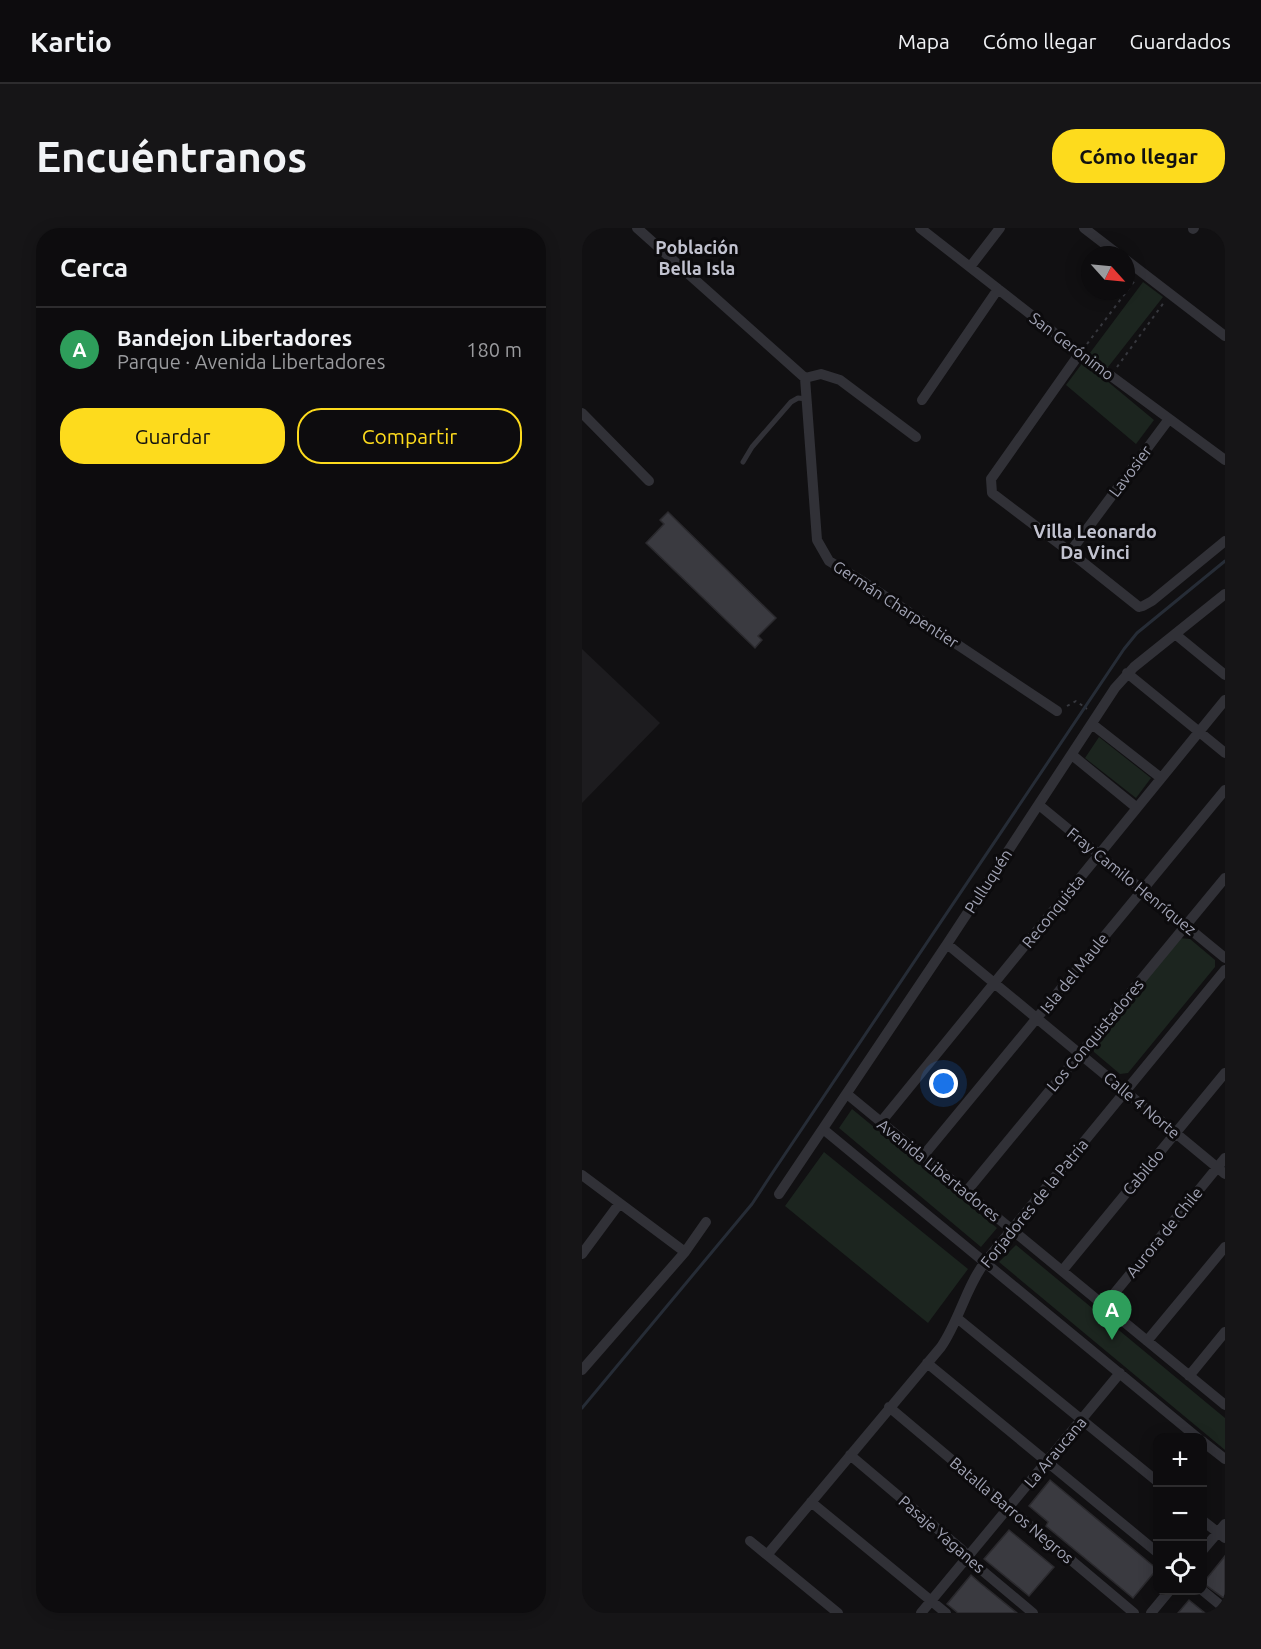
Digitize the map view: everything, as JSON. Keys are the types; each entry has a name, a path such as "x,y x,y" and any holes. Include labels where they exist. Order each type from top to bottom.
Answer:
{"street":[{"path":"637,228 805,378 821,374 840,380 916,437"},
{"name":"San Gerónimo","path":"920,228 1080,353 1225,460"},
{"path":"970,267 1000,228"},
{"path":"1084,228 1107,246"},
{"path":"1135,267 1225,336"},
{"path":"922,400 998,289"},
{"path":"1080,353 991,479 992,493 1139,607 1152,601 1225,541"},
{"name":"Germán Charpentier","path":"805,378 817,540 829,561 1057,711"},
{"path":"582,413 649,481"},
{"name":"Lavosier","path":"1070,552 1169,419"},
{"name":"Pulluquén","path":"780,1194 948,944 1115,688 1127,674 1225,594"},
{"path":"1175,634 1225,675"},
{"path":"1127,674 1225,753"},
{"name":"Reconquista","path":"881,1122 1225,700"},
{"path":"1092,724 1161,778"},
{"path":"1071,755 1137,808"},
{"name":"Isla del Maule","path":"922,1156 1225,789"},
{"name":"Fray Camilo Henríquez","path":"1039,805 1225,958"},
{"name":"Los Conquistadores","path":"966,1192 1225,878"},
{"name":"Calle 4 Norte","path":"948,944 1221,1171"},
{"name":"Forjadores de la Patria","path":"767,1555 946,1339 978,1271 985,1262 1225,970"},
{"name":"Cabildo","path":"1062,1271 1225,1073"},
{"name":"Avenida Libertadores","path":"847,1094 1225,1405"},
{"path":"823,1129 1193,1433"},
{"name":"Aurora de Chile","path":"1104,1306 1221,1171 1225,1158"},
{"path":"582,1175 686,1252"},
{"path":"582,1254 620,1204"},
{"path":"582,1370 686,1252 706,1222"},
{"path":"1148,1341 1225,1247"},
{"path":"957,1318 1153,1478"},
{"path":"1189,1376 1225,1332"},
{"path":"582,1353 591,1359"},
{"path":"927,1362 1153,1549"},
{"name":"La Araucana","path":"921,1613 1120,1373"},
{"name":"Batalla Barros Negros","path":"889,1407 1134,1613"},
{"path":"1207,1444 1225,1460"},
{"name":"Pasaje Yaganes","path":"850,1455 1033,1613"},
{"path":"811,1502 946,1613"},
{"path":"1207,1522 1223,1532 1207,1547"},
{"path":"750,1541 838,1613"},
{"path":"1207,1594 1225,1609"},
{"path":"1151,1613 1166,1595"}],"lane":[{"path":"743,462 752,447 791,402 798,398 807,399"}],"path":[{"path":"582,239 593,228"},
{"path":"1080,353 1142,272"},
{"path":"1110,375 1170,294"},
{"path":"1076,701 1086,708"}],"shaded area":[{"path":"1143,282 1163,297 1101,376 1154,420 1136,444 1066,385 1130,300 1135,300 1135,293"},
{"path":"582,649 660,723 582,803"},
{"path":"1099,737 1151,778 1136,798 1085,758"},
{"path":"1179,938 1190,939 1215,960 1215,967 1128,1073 1120,1074 1094,1052 1094,1045"},
{"path":"852,1109 997,1228 981,1247 839,1128"},
{"path":"824,1152 968,1269 928,1323 785,1206"},
{"path":"1016,1245 1225,1418 1225,1450 1207,1433 999,1262"}],"building":[{"path":"668,512 776,618 758,636 762,640 755,648 646,543 664,524 660,520"},
{"path":"1050,1480 1153,1566 1153,1574 1133,1598 1046,1526 1048,1522 1029,1506"},
{"path":"1009,1530 1054,1567 1029,1596 984,1559"},
{"path":"1225,1556 1225,1599 1207,1586 1207,1578"},
{"path":"971,1575 1017,1613 958,1613 947,1604"},
{"path":"1189,1600 1205,1613 1178,1613"}],"waterway":[{"path":"582,1408 752,1204 1124,649 1137,633 1225,561"}],"place":[{"name":"Bandejon Libertadores","path":"1112,1340"}],"district":[{"name":"Población Bella Isla","path":"697,258"},
{"name":"Villa Leonardo Da Vinci","path":"1095,542"}]}
